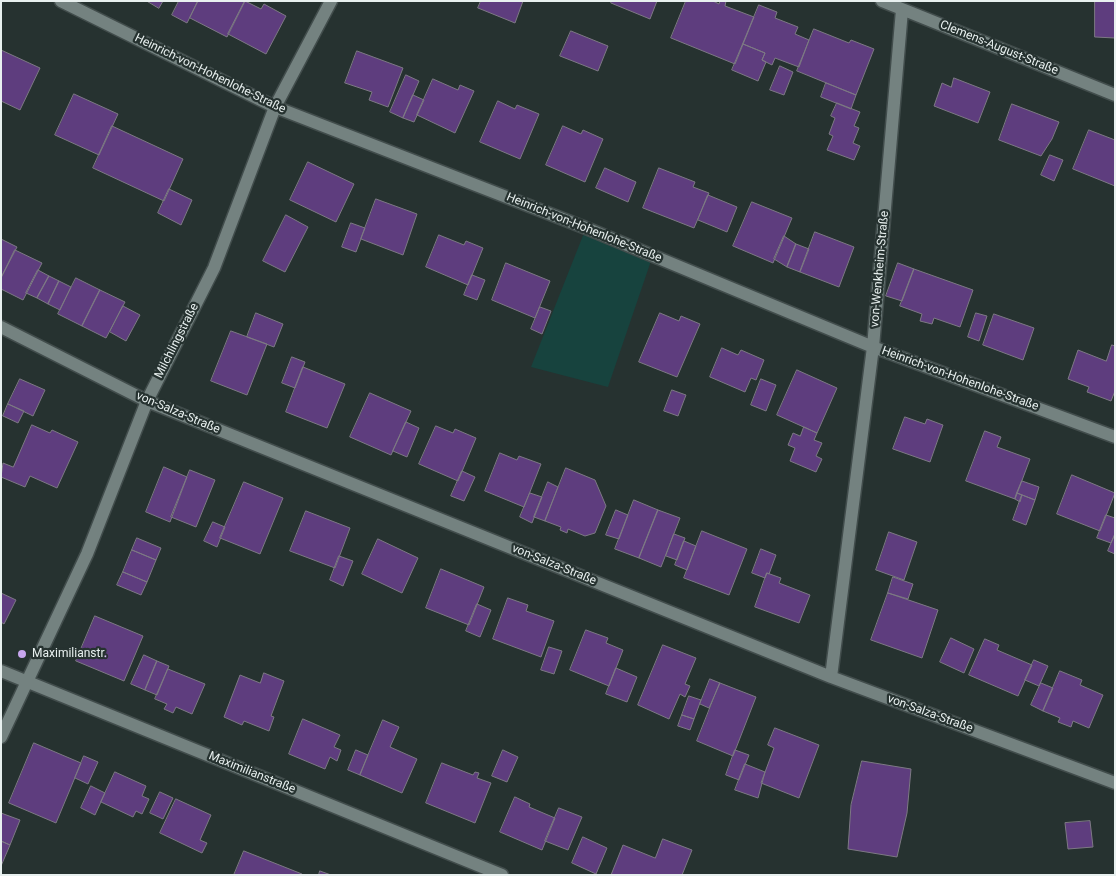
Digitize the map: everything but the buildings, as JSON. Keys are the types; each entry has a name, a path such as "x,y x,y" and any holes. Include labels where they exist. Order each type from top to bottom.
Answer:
{"street":[{"name":"Heinrich-von-Hohenlohe-Straße","path":"61,1 275,107 586,228 873,347 1115,437"},
{"name":"Milchlingstraße","path":"1,737 87,554 146,401 214,268 275,107 331,1"},
{"name":"Clemens-August-Straße","path":"882,1 1115,95"},
{"name":"von-Wenkheim-Straße","path":"831,677 873,347 902,10"},
{"name":"von-Salza-Straße","path":"1,327 146,401 831,677 1115,784"},
{"name":"Maximilianstraße","path":"1,671 502,875"}],"shaded area":[{"path":"586,228 653,255 608,387 531,367"}],"place":[{"name":"Maximilianstr.","path":"22,654"}]}
